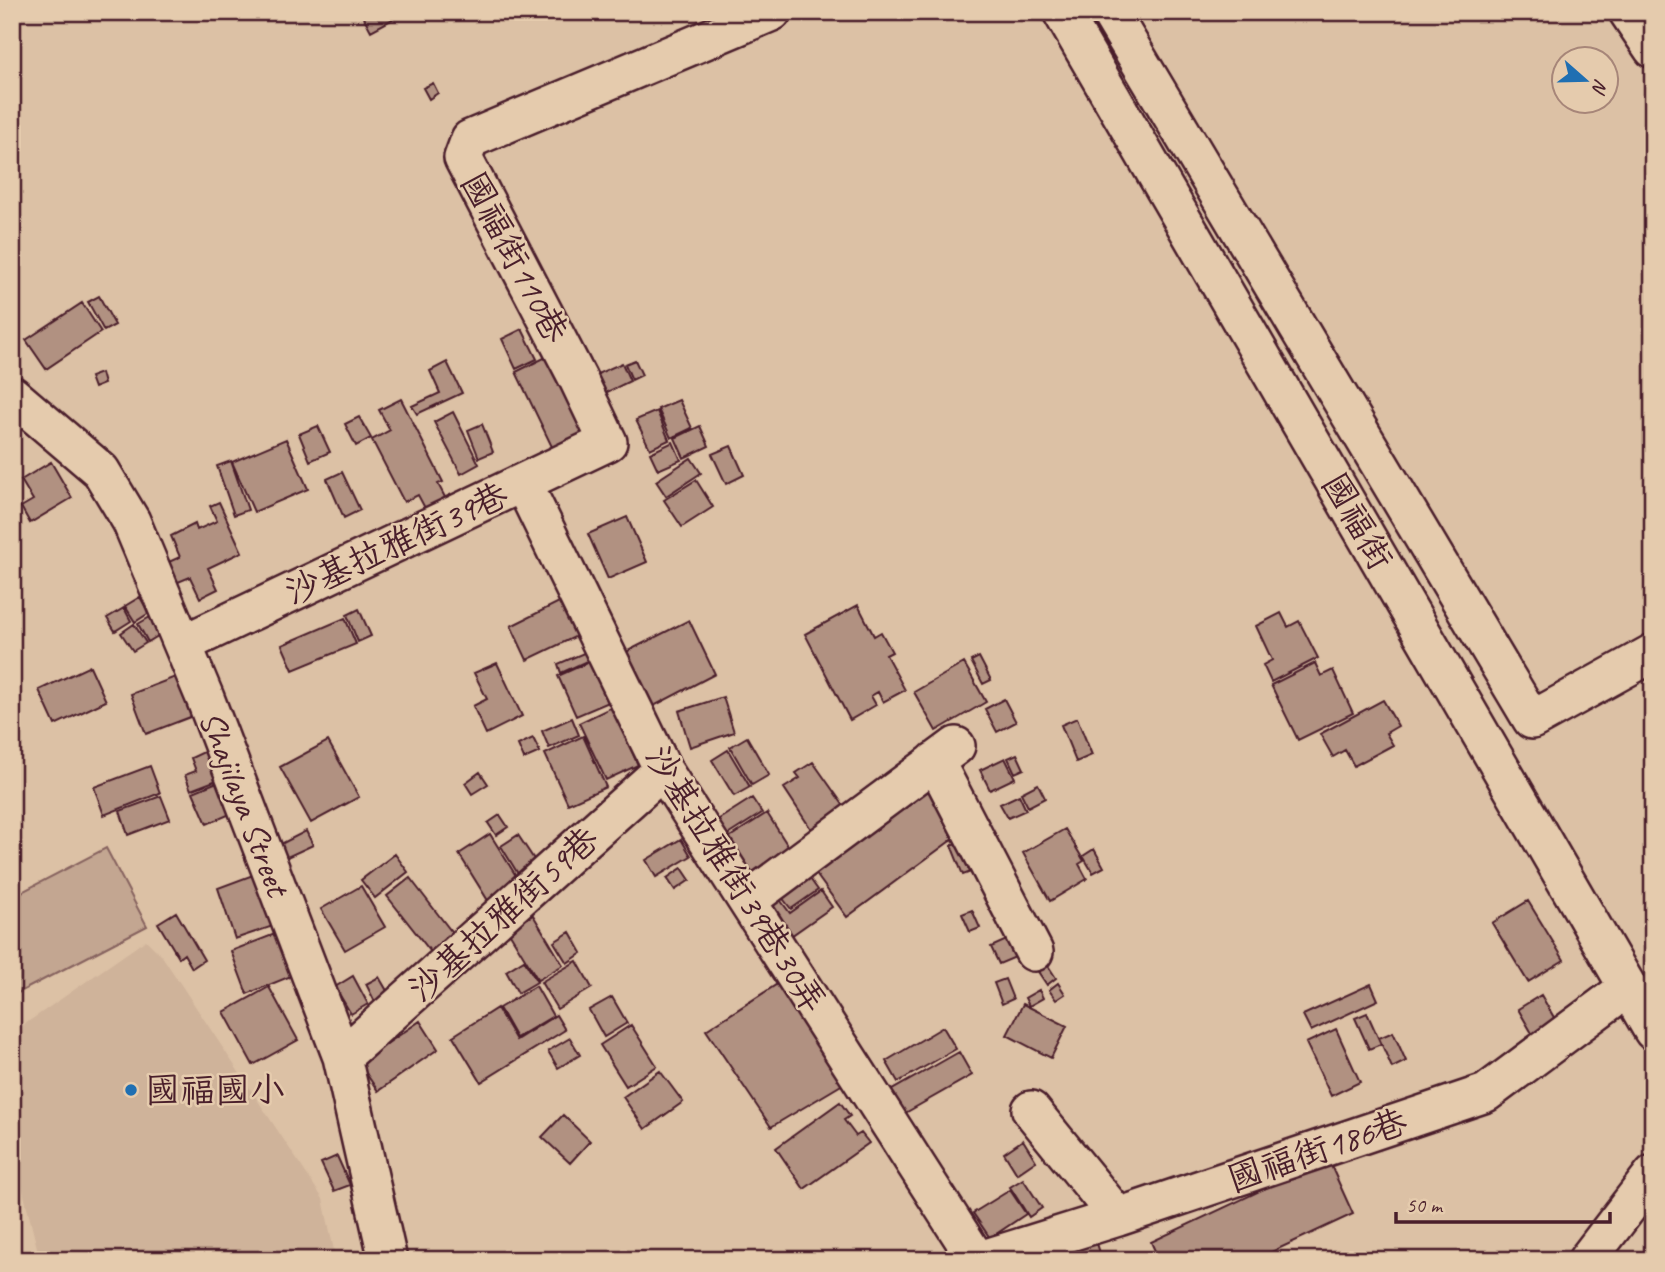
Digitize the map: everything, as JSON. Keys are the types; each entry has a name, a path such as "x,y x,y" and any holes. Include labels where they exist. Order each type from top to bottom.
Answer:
{"street":[{"name":"國福街110巷","path":"608,442 463,158 470,139 772,12"},
{"name":"國福街","path":"1062,12 1653,1031"},
{"path":"1110,12 1532,720 1653,653"},
{"path":"1628,12 1653,49"},
{"name":"Shajilaya Street","path":"12,395 101,471 131,521 183,644 342,1057 388,1260"},
{"name":"沙基拉雅街39巷","path":"183,644 608,442"},
{"name":"沙基拉雅街39巷30弄","path":"523,483 663,770 978,1260"},
{"path":"747,901 946,754 1034,952"},
{"name":"沙基拉雅街59巷","path":"342,1057 663,770"},
{"name":"國福街186巷","path":"978,1260 1118,1217 1486,1093 1627,988"},
{"path":"1031,1110 1118,1217"},
{"path":"1587,1260 1653,1174"}],"shaded area":[{"path":"106,848 147,926 12,996 12,897"},
{"name":"國福國小","path":"146,940 162,956 323,1199 336,1260 40,1260 12,1146 12,1033"}],"building":[{"path":"361,12 406,12 371,31"},
{"path":"433,83 438,93 429,99 423,88"},
{"path":"99,296 115,325 104,331 88,302"},
{"path":"82,303 101,332 46,369 26,340"},
{"path":"522,329 537,359 516,369 502,339"},
{"path":"558,351 597,430 554,451 516,372"},
{"path":"635,360 642,375 632,380 625,364"},
{"path":"447,362 462,393 417,414 412,406 440,393 430,371"},
{"path":"622,363 630,381 597,397 588,378"},
{"path":"101,373 104,384 94,388 90,377"},
{"path":"401,399 443,482 438,484 447,501 427,512 418,495 404,502 372,440 390,430 379,410"},
{"path":"679,400 692,428 671,438 658,409"},
{"path":"657,411 669,440 650,449 636,420"},
{"path":"453,412 479,464 461,474 434,422"},
{"path":"359,417 371,438 356,446 345,424"},
{"path":"482,424 493,452 479,458 468,430"},
{"path":"318,426 330,452 310,461 299,434"},
{"path":"700,426 709,446 684,458 675,438"},
{"path":"286,439 308,489 254,512 232,462"},
{"path":"673,442 681,460 658,470 650,453"},
{"path":"731,446 744,475 726,484 712,454"},
{"path":"691,458 701,473 666,496 656,481"},
{"path":"231,461 248,510 234,515 217,466"},
{"path":"51,462 72,498 30,523 21,507 33,500 21,480"},
{"path":"342,472 360,510 344,518 327,479"},
{"path":"696,480 713,507 682,527 664,500"},
{"path":"219,502 242,552 208,568 218,589 200,598 190,577 171,585 162,565 180,557 171,536 195,524 197,530 217,521 210,506"},
{"path":"627,517 647,562 608,579 588,534"},
{"path":"140,597 149,613 135,622 125,606"},
{"path":"565,599 581,634 527,660 511,626"},
{"path":"858,605 874,636 881,632 892,652 886,655 905,690 883,702 878,692 871,696 876,705 850,720 805,634"},
{"path":"124,608 131,621 115,631 107,618"},
{"path":"359,609 371,636 358,642 347,615"},
{"path":"1281,613 1288,627 1299,621 1318,658 1271,682 1263,665 1272,660 1256,626"},
{"path":"150,617 161,634 148,642 138,624"},
{"path":"345,618 356,644 293,670 282,645"},
{"path":"689,620 715,674 650,708 622,654"},
{"path":"134,624 146,643 133,651 121,633"},
{"path":"586,652 589,660 561,673 558,664"},
{"path":"979,657 991,680 983,684 971,661"},
{"path":"591,661 609,702 576,716 558,676"},
{"path":"497,663 522,716 486,734 473,706 487,699 474,673"},
{"path":"964,663 986,702 936,731 914,692"},
{"path":"1315,663 1321,676 1333,670 1353,713 1298,740 1271,685"},
{"path":"90,666 106,701 55,725 39,690"},
{"path":"178,676 193,716 146,734 131,694"},
{"path":"723,697 734,732 690,747 679,711"},
{"path":"1004,699 1016,722 997,732 985,709"},
{"path":"1383,700 1398,726 1386,733 1393,745 1354,766 1345,750 1333,757 1320,734"},
{"path":"612,707 638,765 606,780 579,723"},
{"path":"572,718 579,735 549,748 542,731"},
{"path":"1077,718 1092,755 1076,762 1061,725"},
{"path":"583,736 606,787 568,804 545,754"},
{"path":"747,737 769,775 752,785 730,747"},
{"path":"533,738 540,752 524,759 518,745"},
{"path":"328,741 359,797 311,823 280,767"},
{"path":"210,749 222,778 191,790 185,775 196,771 191,758"},
{"path":"728,750 750,787 734,796 712,760"},
{"path":"1017,754 1024,769 1015,773 1008,758"},
{"path":"1005,758 1015,778 990,790 980,770"},
{"path":"813,762 846,809 813,832 784,788 800,778 796,773"},
{"path":"150,766 160,793 104,815 94,787"},
{"path":"480,772 488,784 472,794 465,783"},
{"path":"222,780 235,812 207,824 193,792"},
{"path":"934,784 965,830 847,917 813,870"},
{"path":"1038,784 1045,798 1028,807 1021,793"},
{"path":"1019,795 1026,810 1008,818 1000,804"},
{"path":"161,796 170,819 128,835 120,811"},
{"path":"752,798 762,813 726,836 716,821"},
{"path":"767,813 795,857 747,887 719,844"},
{"path":"500,815 508,827 496,835 488,823"},
{"path":"1065,829 1084,861 1079,864 1087,879 1050,901 1023,853"},
{"path":"306,831 313,845 285,858 279,845"},
{"path":"490,834 523,887 492,907 459,854"},
{"path":"518,835 541,870 523,882 501,846"},
{"path":"681,839 691,856 656,877 646,860"},
{"path":"967,839 979,869 963,875 951,845"},
{"path":"1094,849 1104,867 1093,873 1083,856"},
{"path":"395,854 408,872 375,898 361,880"},
{"path":"682,868 690,880 675,890 667,878"},
{"path":"261,872 279,924 235,939 218,888"},
{"path":"808,876 818,890 791,909 781,896"},
{"path":"410,878 454,935 431,952 387,896"},
{"path":"361,886 385,927 345,950 321,909"},
{"path":"821,891 832,907 788,938 765,906 778,897 790,913"},
{"path":"1528,901 1564,960 1528,982 1492,923"},
{"path":"972,910 980,928 970,932 962,914"},
{"path":"176,912 204,960 192,968 184,954 179,958 158,923"},
{"path":"533,915 563,965 538,980 507,929"},
{"path":"570,932 582,953 567,963 554,942"},
{"path":"275,934 278,941 287,938 301,972 247,994 231,951"},
{"path":"1011,938 1018,956 999,964 991,947"},
{"path":"524,960 537,982 518,993 506,971"},
{"path":"577,961 592,988 557,1009 541,982"},
{"path":"1045,961 1056,978 1047,985 1035,967"},
{"path":"353,976 368,1004 351,1014 335,987"},
{"path":"379,977 390,996 376,1004 366,984"},
{"path":"1005,979 1013,999 1002,1004 994,983"},
{"path":"779,983 843,1084 771,1127 706,1030"},
{"path":"1058,983 1065,994 1056,1000 1049,990"},
{"path":"1371,984 1378,1000 1311,1031 1303,1015"},
{"path":"536,986 553,1016 516,1038 499,1008"},
{"path":"269,987 298,1040 253,1065 224,1012"},
{"path":"1039,990 1043,998 1029,1006 1025,998"},
{"path":"1541,995 1556,1021 1533,1035 1518,1009"},
{"path":"612,997 627,1023 604,1037 589,1010"},
{"path":"1023,1004 1067,1026 1051,1058 1007,1035"},
{"path":"497,1008 516,1040 556,1015 565,1030 481,1082 453,1036"},
{"path":"1367,1013 1381,1044 1369,1049 1355,1018"},
{"path":"420,1021 438,1049 378,1091 359,1063"},
{"path":"631,1025 657,1066 626,1086 600,1045"},
{"path":"943,1027 956,1049 898,1082 886,1061"},
{"path":"1336,1029 1360,1082 1331,1096 1306,1043"},
{"path":"1393,1032 1406,1061 1392,1068 1379,1038"},
{"path":"570,1038 580,1055 558,1068 548,1051"},
{"path":"959,1052 972,1075 900,1116 887,1093"},
{"path":"660,1071 683,1102 645,1129 623,1097"},
{"path":"840,1102 850,1116 844,1120 856,1136 861,1133 869,1143 804,1189 776,1148"},
{"path":"563,1115 590,1141 570,1163 542,1137"},
{"path":"1023,1140 1036,1161 1017,1174 1004,1153"},
{"path":"337,1156 350,1185 334,1191 321,1163"},
{"path":"1328,1159 1353,1214 1254,1260 1159,1260 1151,1242"},
{"path":"1023,1179 1042,1208 1029,1217 1010,1187"},
{"path":"1010,1190 1026,1214 990,1238 973,1213"},
{"path":"1094,1233 1102,1260 1067,1260 1062,1243"}],"place":[{"name":"國福國小","path":"131,1090"}]}
